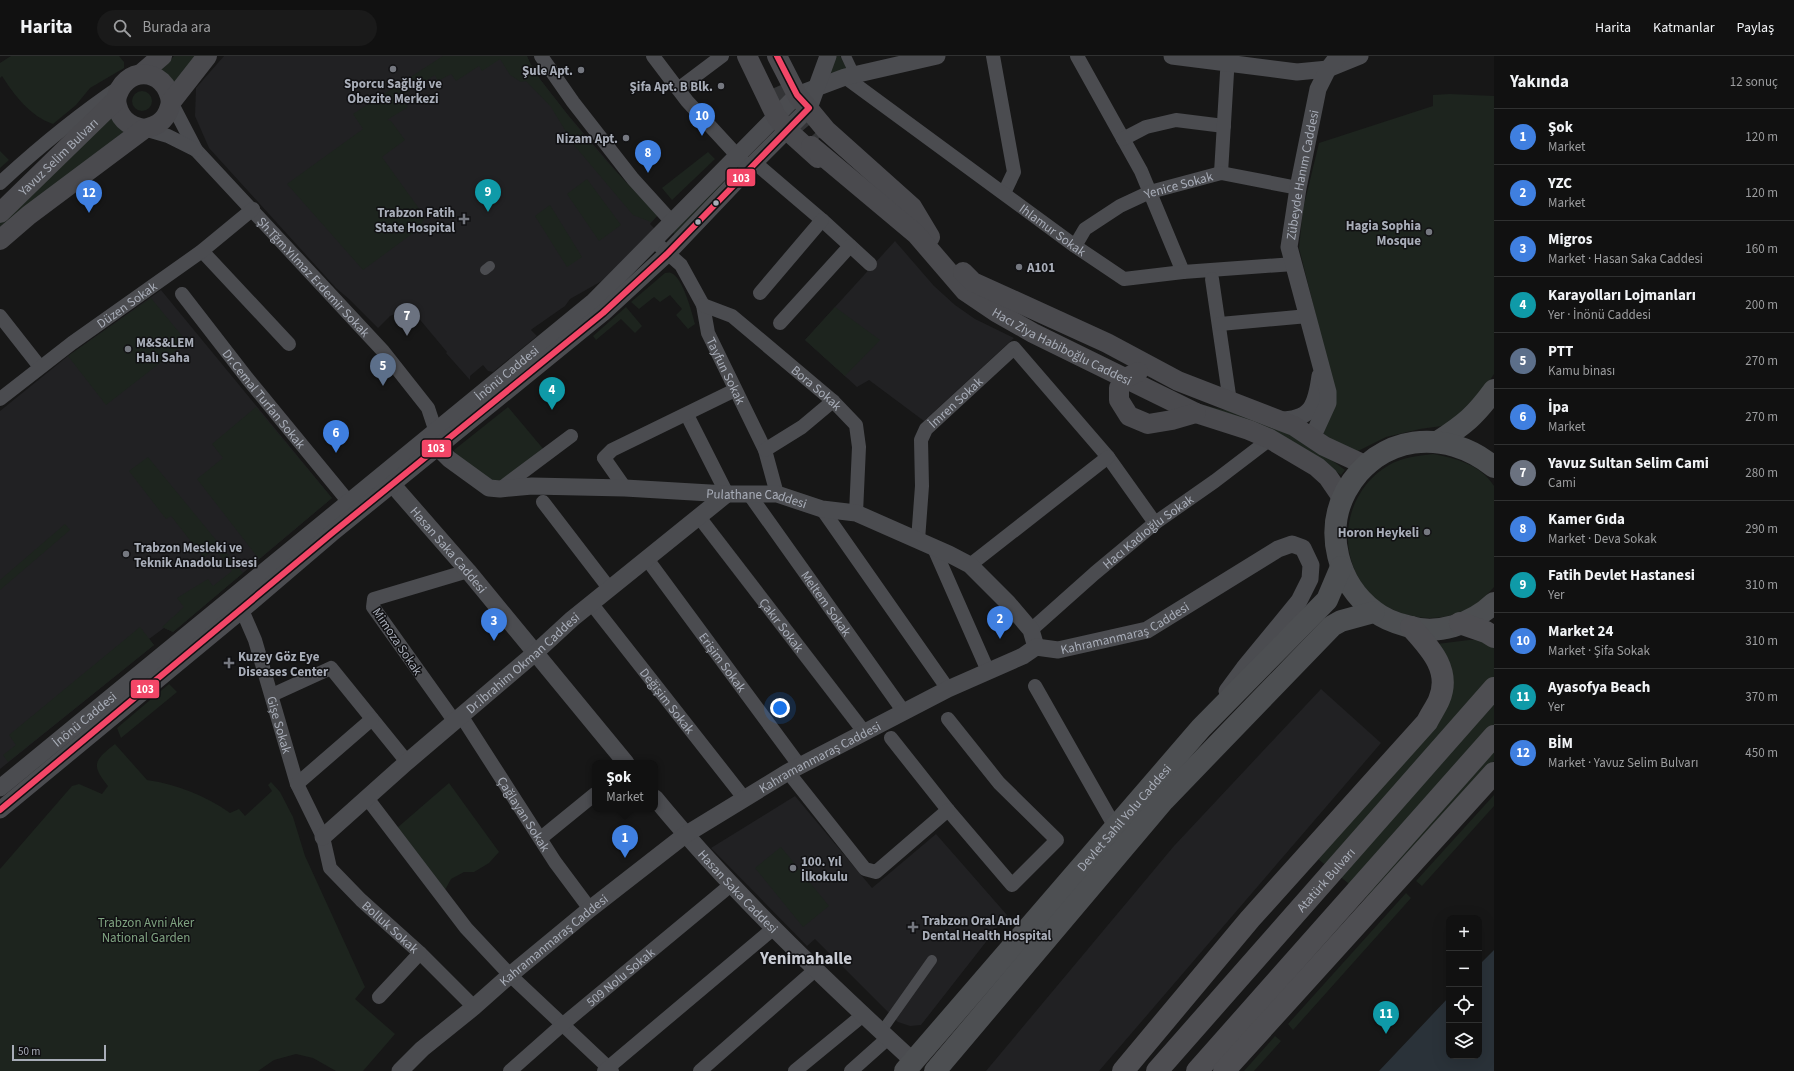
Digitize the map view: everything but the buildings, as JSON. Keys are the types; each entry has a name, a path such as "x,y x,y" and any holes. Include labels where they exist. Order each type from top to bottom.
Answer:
{"highway":[{"path":"1460,623 1486,632 1494,637"},
{"path":"1123,1071 1250,919 1427,722 1440,698 1443,680 1440,666 1433,650 1411,627"},
{"name":"Atatürk Bulvarı","path":"1157,1071 1494,688"},
{"path":"1197,1071 1494,736"},
{"path":"1224,1071 1494,773"}],"main road":[{"name":"Yavuz Selim Bulvarı","path":"0,213 119,93 133,76 141,74 162,56"},
{"name":"Yavuz Selim Bulvarı","path":"0,240 29,215 144,129 152,127 166,117 171,102 207,56"},
{"path":"747,56 781,123 904,235 941,264"},
{"path":"758,56 777,87 767,56"},
{"path":"777,56 803,102 826,130 912,207 930,237"},
{"path":"141,74 147,74 160,79 166,85 171,102"},
{"path":"119,93 121,117 135,128 144,129"},
{"name":"Hacı Ziya Habiboğlu Caddesi","path":"1343,499 1328,477 1317,467 1270,439 1249,430 1196,413 1125,378 1024,345 996,312 965,291 916,234 814,143 930,237 973,282 1107,343 1178,381 1279,420 1324,446 1367,466"},
{"path":"1150,366 1125,378 1119,388 1119,400 1129,416 1148,424 1172,420 1196,413"},
{"path":"1439,441 1468,422 1481,409 1494,390"},
{"path":"1494,467 1481,456 1461,446 1439,441 1416,442 1395,448 1375,458 1358,473 1343,499 1338,513 1335,535 1338,557 1345,578 1358,596 1374,612 1392,621 1411,627 1430,629 1450,627 1469,621 1494,603"},
{"name":"Devlet Sahil Yolu Caddesi","path":"909,1066 1201,728 1313,616 1326,600 1341,567"},
{"name":"Devlet Sahil Yolu Caddesi","path":"935,1071 1053,929 1190,771 1332,626 1341,621 1374,612"}],"street":[{"path":"541,56 573,102 633,179 672,222"},
{"path":"653,56 678,89 747,162 822,220 870,264"},
{"path":"678,89 722,56"},
{"name":"İnönü Caddesi","path":"0,788 173,655 388,479 436,429 668,254 781,123 816,87 828,56"},
{"path":"846,56 850,76"},
{"path":"816,87 850,76 937,56"},
{"path":"993,56 1014,172 1004,193"},
{"path":"1077,56 1123,139 1150,192 1183,272"},
{"path":"1172,56 1228,60 1297,72 1360,56"},
{"path":"1221,173 1228,60"},
{"name":"Zübeyde Hanım Caddesi","path":"1312,438 1328,403 1328,392 1289,247 1298,188 1318,90 1333,62"},
{"name":"Ihlamur Sokak","path":"850,76 1074,246 1124,279 1183,272 1294,264"},
{"name":"Yavuz Selim Bulvarı","path":"0,183 40,146 82,113 119,93"},
{"name":"Şh.Tğm.Yılmaz Erdemir Sokak","path":"171,102 196,150 253,209 384,352 428,408 436,429"},
{"path":"1123,139 1146,127 1176,120 1224,126"},
{"name":"Şh.Tğm.Yılmaz Erdemir Sokak","path":"144,129 168,136 196,150"},
{"name":"İnönü Caddesi","path":"0,810 173,655 242,610 266,579 348,501 388,479 437,446 599,307 654,241 672,222 747,162"},
{"name":"Yenice Sokak","path":"1074,246 1085,229 1120,206 1150,192 1221,173 1298,188"},
{"name":"Düzen Sokak","path":"0,399 40,367 202,251 253,209"},
{"path":"760,293 822,220"},
{"name":"Tayfun Sokak","path":"654,241 681,265 703,305 708,333 765,450 777,494"},
{"path":"780,323 850,246"},
{"path":"202,251 289,344"},
{"path":"1212,279 1220,324 1230,402"},
{"name":"Dr.Cemal Turfan Sokak","path":"182,294 247,378 348,501"},
{"name":"Bora Sokak","path":"703,305 732,316 833,401 856,425 859,447 856,513"},
{"path":"0,316 40,367"},
{"path":"1220,324 1308,316"},
{"path":"1024,345 1108,457 1155,523"},
{"name":"İmren Sokak","path":"926,543 922,486 922,440 926,429 1024,345"},
{"path":"1279,420 1292,420 1310,411 1315,402 1321,368"},
{"path":"626,488 604,458 612,450 687,415 735,390"},
{"path":"765,450 802,427 833,401"},
{"path":"687,415 727,494"},
{"path":"436,429 437,446"},
{"path":"500,488 571,436"},
{"name":"Hacı Kadıoğlu Sokak","path":"1031,630 1095,573 1155,523 1215,481 1270,439"},
{"name":"Pulathane Caddesi","path":"437,446 449,459 488,488 532,486 626,488 727,494 777,494 822,509 856,513 926,543 970,565 1008,603 1031,630 1036,647"},
{"path":"970,565 1108,457"},
{"name":"Hasan Saka Caddesi","path":"388,479 468,571 624,760"},
{"name":"Dr.İbrahim Okman Caddesi","path":"323,837 407,762 535,653 572,619 727,494"},
{"name":"Meltem Sokak","path":"749,494 904,712"},
{"path":"543,502 609,588"},
{"path":"822,509 948,690"},
{"name":"Çakır Sokak","path":"699,517 865,733"},
{"path":"926,543 988,671"},
{"name":"Kahramanmaraş Caddesi","path":"400,1071 422,1049 474,1007 510,975 590,909 685,835 793,768 948,690 1022,656 1036,647 1058,650 1148,630 1278,550 1292,544 1303,548 1308,555 1311,565 1310,579 1299,601 1244,668 1201,728"},
{"name":"Erişim Sokak","path":"647,559 865,869 876,872 948,810"},
{"name":"Mimoza Sokak","path":"458,720 372,607 374,599 468,571"},
{"name":"Değişim Sokak","path":"591,603 744,798"},
{"name":"Gişe Sokak","path":"242,610 255,640 297,784 323,837"},
{"path":"272,695 331,668 407,762"},
{"path":"1035,686 1115,827"},
{"path":"297,784 372,719"},
{"path":"891,738 948,810 1012,885 1056,840 999,783 948,719"},
{"name":"Çağlayan Sokak","path":"458,720 541,838 555,862 590,909"},
{"path":"541,838 592,796"},
{"path":"367,798 466,928 510,975 608,1070 774,928"},
{"name":"Hasan Saka Caddesi","path":"658,802 685,835 774,928 862,1015 885,1035 909,1066"},
{"name":"Bolluk Sokak","path":"323,837 330,868 361,900 420,953 474,1007"},
{"name":"509 Nolu Sokak","path":"510,1071 562,1025 732,884"},
{"path":"379,997 420,953"},
{"path":"851,1071 885,1035 932,960"},
{"path":"700,1071 816,970"},
{"path":"795,1071 862,1015"}],"shaded area":[{"name":"Trabzon Fatih State Hospital","path":"224,56 527,56 532,69 568,115 627,184 658,215 650,224 656,230 607,278 570,299 565,306 532,329 531,330 537,336 493,372 488,371 483,365 470,376 470,380 446,353 447,352 416,315 406,310 390,316 378,328 336,288 209,148 195,116 196,88"},
{"path":"895,241 934,286 955,305 975,319 1014,338 924,421 869,380 857,387 805,340"},
{"name":"Trabzon Mesleki ve Teknik Anadolu Lisesi","path":"161,290 332,498 173,632 164,628 149,639 154,645 0,769 0,411 68,356"},
{"path":"1321,689 1381,743 1099,1071 986,1071 1174,846"},
{"name":"Trabzon Oral And Dental Health Hospital","path":"795,796 872,888 936,834 1007,915 921,1025 910,1026 898,1022 815,939 807,946 711,848"},
{"path":"1494,950 1494,1071 1379,1071 1446,1000 1446,1059 1482,1059 1482,962"}],"green space":[{"path":"11,56 119,56 124,62 124,68 90,88 76,105 53,124 30,111 12,91 2,76 0,78 0,63"},
{"path":"174,56 199,56 174,84 160,71"},
{"path":"443,56 527,56 540,80 593,146 658,215 651,222 633,215 574,145 551,107 526,81 521,82 510,75 500,59 482,71 479,66 456,81 451,74 438,81 435,75 401,96 408,107 387,120 391,121 405,140 382,157 425,217 420,228 363,270 287,184 363,129 353,114"},
{"path":"832,56 840,56 849,72 819,84"},
{"path":"138,91 146,91 152,97 152,105 146,111 138,111 132,105 132,97"},
{"path":"1450,94 1494,96 1494,374 1488,383 1449,425 1420,429 1386,437 1356,452 1324,436 1316,316 1299,248 1303,209 1319,143 1433,106 1433,95"},
{"path":"112,116 126,130 0,229 0,221"},
{"path":"0,151 9,160 0,168"},
{"path":"708,152 715,159 672,200 662,188"},
{"path":"737,164 741,167 676,236 672,231"},
{"path":"587,179 621,225 599,241 567,194"},
{"path":"550,205 582,257 567,267 535,216"},
{"path":"665,273 670,273 675,276 683,288 695,324 688,329 676,315 682,309 670,295 660,302 654,297 639,309 631,302"},
{"name":"M&S&LEM Halı Saha","path":"151,298 187,342 106,405 68,356"},
{"path":"626,307 642,326 635,333 621,319 596,340 593,336"},
{"path":"835,307 880,340 845,376 805,340"},
{"path":"1203,405 1225,410 1229,409 1287,433 1322,453 1345,470 1341,475 1298,445"},
{"path":"256,407 332,498 259,559 197,479 223,458 212,444"},
{"path":"508,407 545,451 507,478 494,482 458,461 454,450"},
{"path":"1433,454 1459,460 1475,468 1489,479 1494,486 1494,587 1472,607 1449,616 1433,618 1403,614 1389,608 1376,599 1365,588 1357,575 1351,560 1348,544 1348,528 1351,513 1357,499 1365,486 1376,474 1389,465 1400,460"},
{"path":"148,457 243,573 173,632 162,627 184,607 177,598 208,579 213,586 232,571 215,549 204,558 171,516 166,519 129,471"},
{"path":"65,524 70,530 0,590 0,580"},
{"path":"140,627 154,645 8,762 3,755 16,745 9,735"},
{"path":"1479,640 1494,647 1494,761 1368,899 1318,859 1439,718 1437,644"},
{"path":"169,684 177,692 121,738 117,728"},
{"name":"Trabzon Avni Aker National Garden","path":"115,744 147,780 170,785 191,792 211,801 230,813 239,809 245,816 272,791 268,785 271,782 280,792 293,817 305,856 365,987 355,999 395,1034 363,1071 336,1071 313,1058 296,1054 274,1060 258,1071 0,1071 0,869 72,786 79,784 102,794 108,786 102,779 97,763 103,754"},
{"path":"449,783 499,852 489,863 474,872 464,872 451,879 445,890 397,828"},
{"path":"1494,795 1494,806 1422,886 1416,881"},
{"path":"781,847 829,906 803,927 755,868"},
{"path":"1406,893 1411,898 1293,1030 1288,1024"},
{"path":"1275,1036 1281,1041 1254,1071 1244,1071"}],"tunnel":[{"path":"781,85 793,112 817,140"}],"transit line":[{"name":"103","path":"0,810 331,534 603,313 667,254 809,108 797,95 777,56"}],"place":[{"name":"Sporcu Sağlığı ve Obezite Merkezi","path":"393,69"},
{"name":"Şule Apt.","path":"581,70"},
{"name":"Şifa Apt. B Blk.","path":"721,86"},
{"name":"Market 24","path":"702,136"},
{"name":"Nizam Apt.","path":"626,138"},
{"name":"Kamer Gıda","path":"648,173"},
{"name":"Fatih Devlet Hastanesi","path":"488,212"},
{"name":"BİM","path":"89,213"},
{"name":"Trabzon Fatih State Hospital","path":"464,219"},
{"name":"Hagia Sophia Mosque","path":"1429,232"},
{"name":"A101","path":"1019,267"},
{"name":"Yavuz Sultan Selim Cami","path":"407,336"},
{"name":"M&S&LEM Halı Saha","path":"128,349"},
{"name":"PTT","path":"383,386"},
{"name":"Karayolları Lojmanları","path":"552,410"},
{"name":"İpa","path":"336,453"},
{"name":"Horon Heykeli","path":"1427,532"},
{"name":"Trabzon Mesleki ve Teknik Anadolu Lisesi","path":"126,554"},
{"name":"YZC","path":"1000,639"},
{"name":"Migros","path":"494,641"},
{"name":"Kuzey Göz Eye Diseases Center","path":"229,663"},
{"name":"Şok","path":"625,858"},
{"name":"100. Yıl İlkokulu","path":"793,868"},
{"name":"Trabzon Oral And Dental Health Hospital","path":"913,927"},
{"name":"Ayasofya Beach","path":"1386,1034"}],"district":[{"name":"Yenimahalle","path":"806,958"}]}
